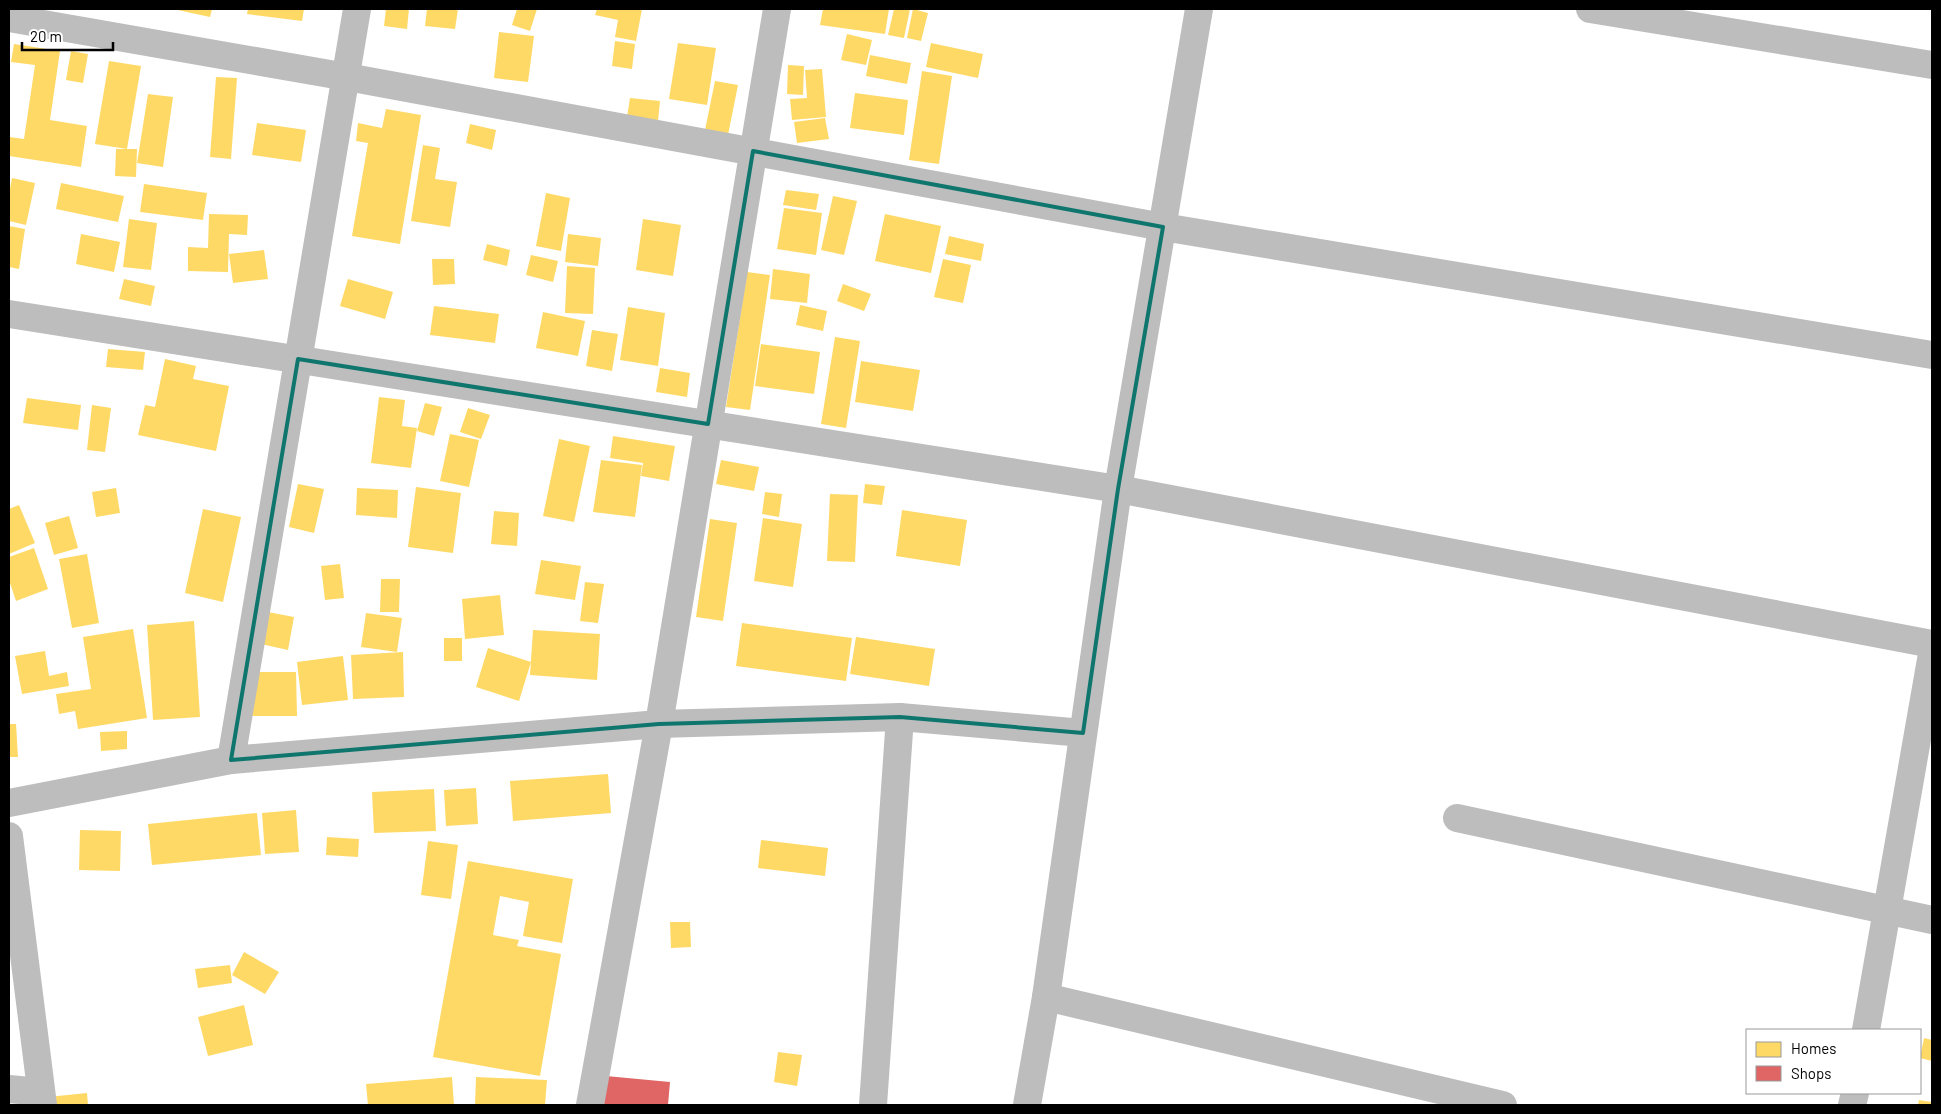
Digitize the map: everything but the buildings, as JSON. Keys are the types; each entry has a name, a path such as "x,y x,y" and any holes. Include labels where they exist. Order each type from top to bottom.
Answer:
{"street":[{"path":"231,760 357,9"},
{"path":"590,1105 659,724 776,9"},
{"path":"1027,1105 1046,997 1118,489 1199,9"},
{"path":"1590,9 1932,65"},
{"path":"9,18 347,77 1163,227 1932,355"},
{"path":"9,314 1118,489 1932,644"},
{"path":"1866,1029 1889,909 1932,654"},
{"path":"9,803 231,760 659,724 900,717 1083,733"},
{"path":"873,1105 900,717"},
{"path":"1457,818 1889,909 1932,920"},
{"path":"9,836 42,1099 9,1089"},
{"path":"1046,997 1503,1105"}],"highlighted area":[{"path":"753,151 1163,227 1118,489 1083,733 900,717 659,724 231,760 298,359 708,424"}]}
